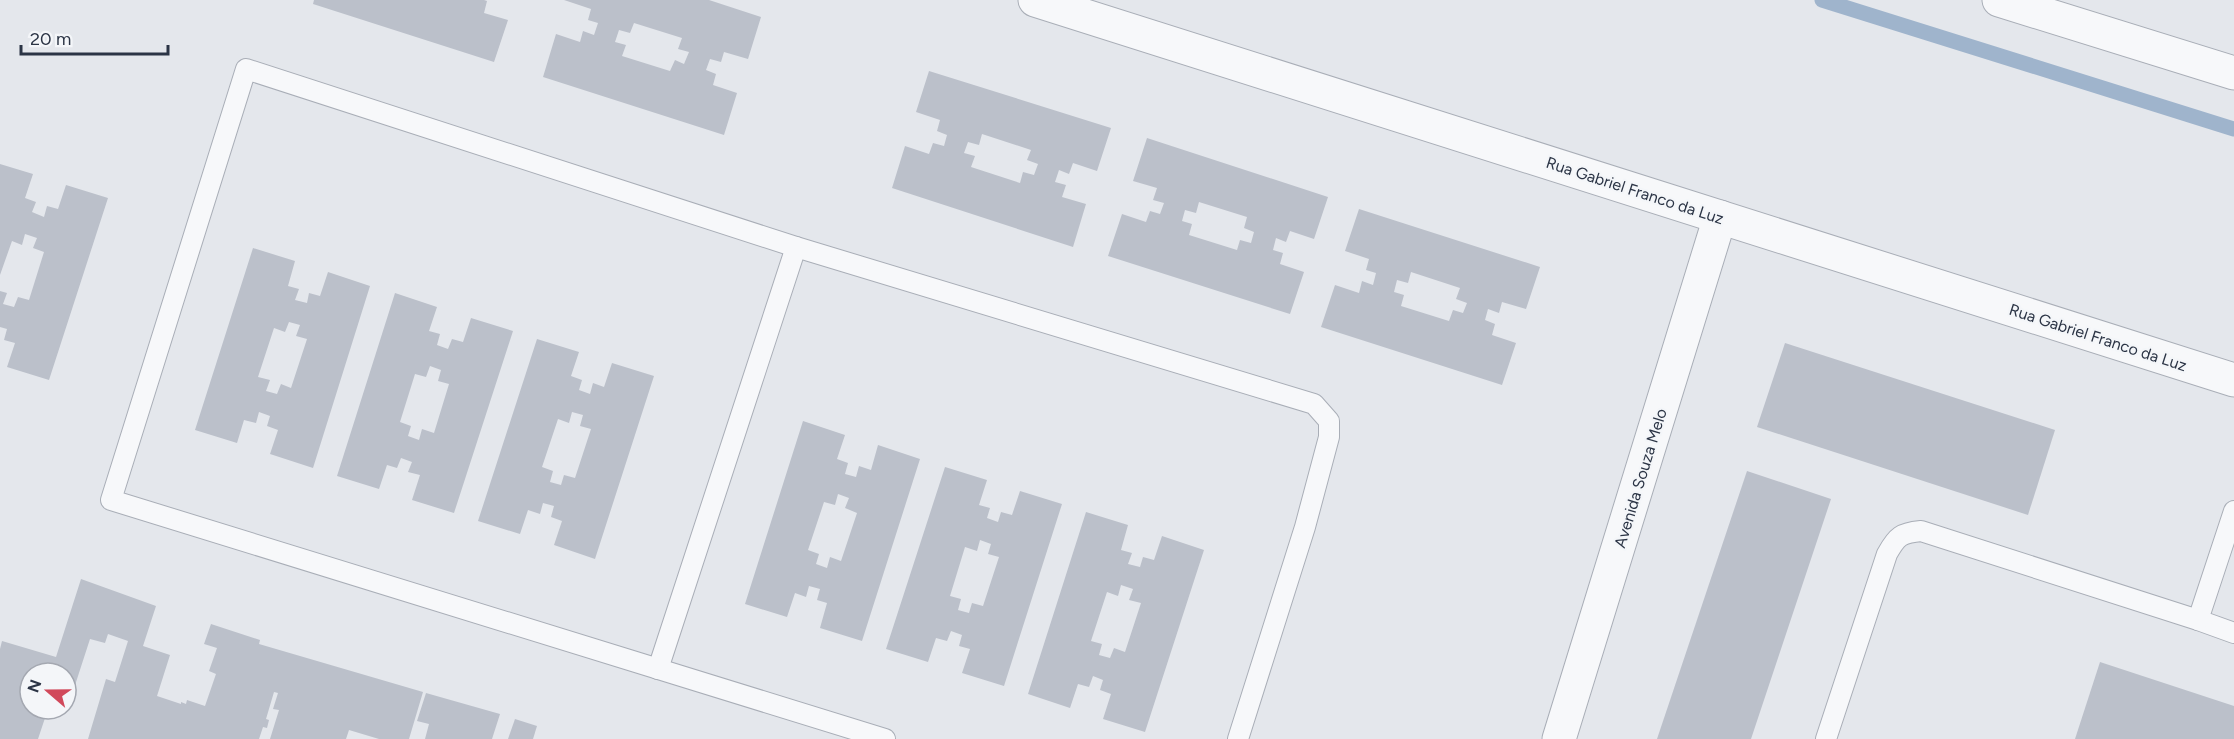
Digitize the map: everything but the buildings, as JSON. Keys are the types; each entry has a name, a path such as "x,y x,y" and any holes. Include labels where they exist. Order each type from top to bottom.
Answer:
{"street":[{"name":"Rua Gabriel Franco da Luz","path":"1035,0 2234,380"},
{"path":"1999,0 2234,73"},
{"name":"Avenida Souza Melo","path":"1560,739 1720,217"}],"lane":[{"path":"885,739 111,500 246,69 796,247 1314,404 1329,421 1329,437 1305,527 1238,739"},
{"path":"658,669 796,247"},
{"path":"2198,621 2234,511"},
{"path":"1826,739 1887,554 1897,537 1908,532 1921,531 2234,633"}],"waterway":[{"path":"1822,0 2234,129"}]}
